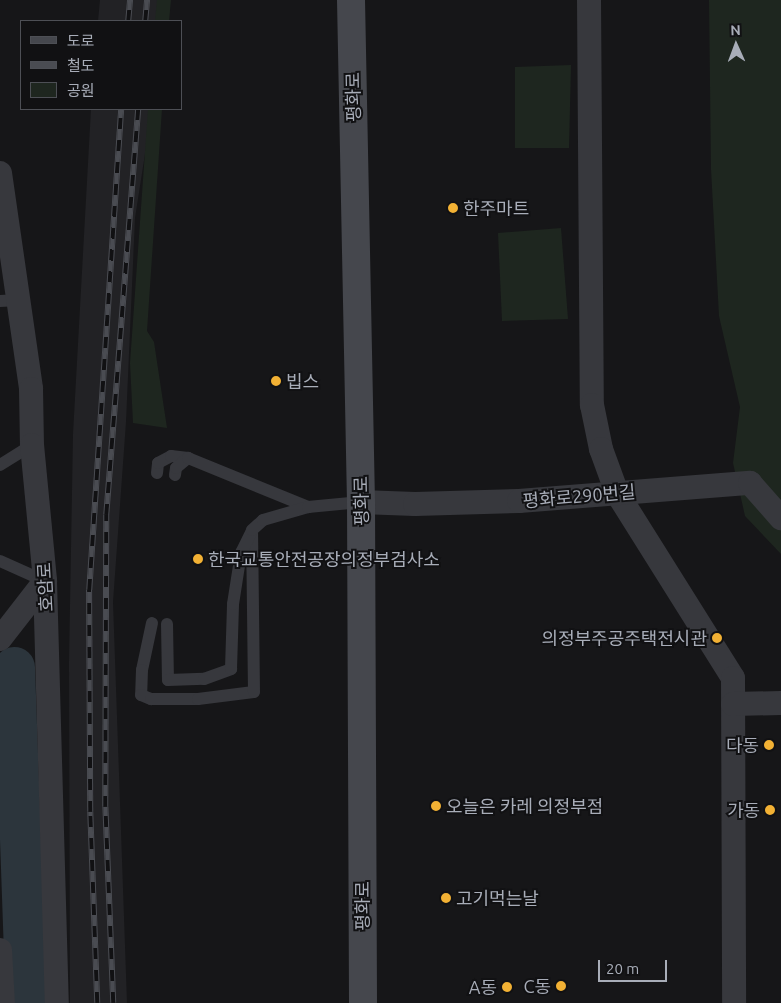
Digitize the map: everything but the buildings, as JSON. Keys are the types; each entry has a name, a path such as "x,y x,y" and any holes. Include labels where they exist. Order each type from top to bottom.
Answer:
{"main road":[{"name":"평화로","path":"351,0 361,502 363,1003"}],"street":[{"path":"589,0 592,405 600,449 617,493 733,678 734,1003"},
{"name":"호암로","path":"0,173 9,300 31,389 32,445 45,581 57,1003"},
{"name":"평화로290번길","path":"361,502 415,504 520,501 750,483 781,518"},
{"path":"0,639 45,581"},
{"path":"733,704 781,703"},
{"path":"0,950 3,1003"}],"lane":[{"path":"0,465 32,445"},
{"path":"157,473 158,463 171,456 188,458 308,507"},
{"path":"175,474 176,468 188,458"},
{"path":"167,624 168,680 204,679 230,669 237,578 241,553 252,530 263,520 308,507 361,502"},
{"path":"152,623 142,670 141,695 151,698 198,699 254,692 252,530"},
{"path":"0,561 45,581"}],"shaded area":[{"path":"100,0 164,0 162,20 98,20"},
{"path":"91,110 152,110 135,218 126,422 113,602 127,1003 70,1003 69,663 73,434"}],"green space":[{"path":"157,0 171,0 169,20 155,20"},
{"path":"709,0 781,0 781,554 745,516 733,463 740,407 719,316 711,169"},
{"path":"571,65 569,148 515,148 515,67"},
{"path":"148,110 162,110 147,331 154,342 167,428 133,423 130,363"},
{"path":"561,228 568,319 502,321 498,233"}],"waterway":[{"path":"14,667 26,1003"}],"railway":[{"path":"128,20 130,0"},
{"path":"145,20 147,0"},
{"path":"97,1003 90,812 89,590 121,110"},
{"path":"113,1003 105,807 106,515 138,110"}],"place":[{"name":"한주마트","path":"453,208"},
{"name":"빕스","path":"276,381"},
{"name":"한국교통안전공장의정부검사소","path":"198,559"},
{"name":"의정부주공주택전시관","path":"717,638"},
{"name":"다동","path":"769,745"},
{"name":"오늘은 카레 의정부점","path":"436,806"},
{"name":"가동","path":"770,810"},
{"name":"고기먹는날","path":"446,898"},
{"name":"C동","path":"561,986"},
{"name":"A동","path":"507,987"}]}
